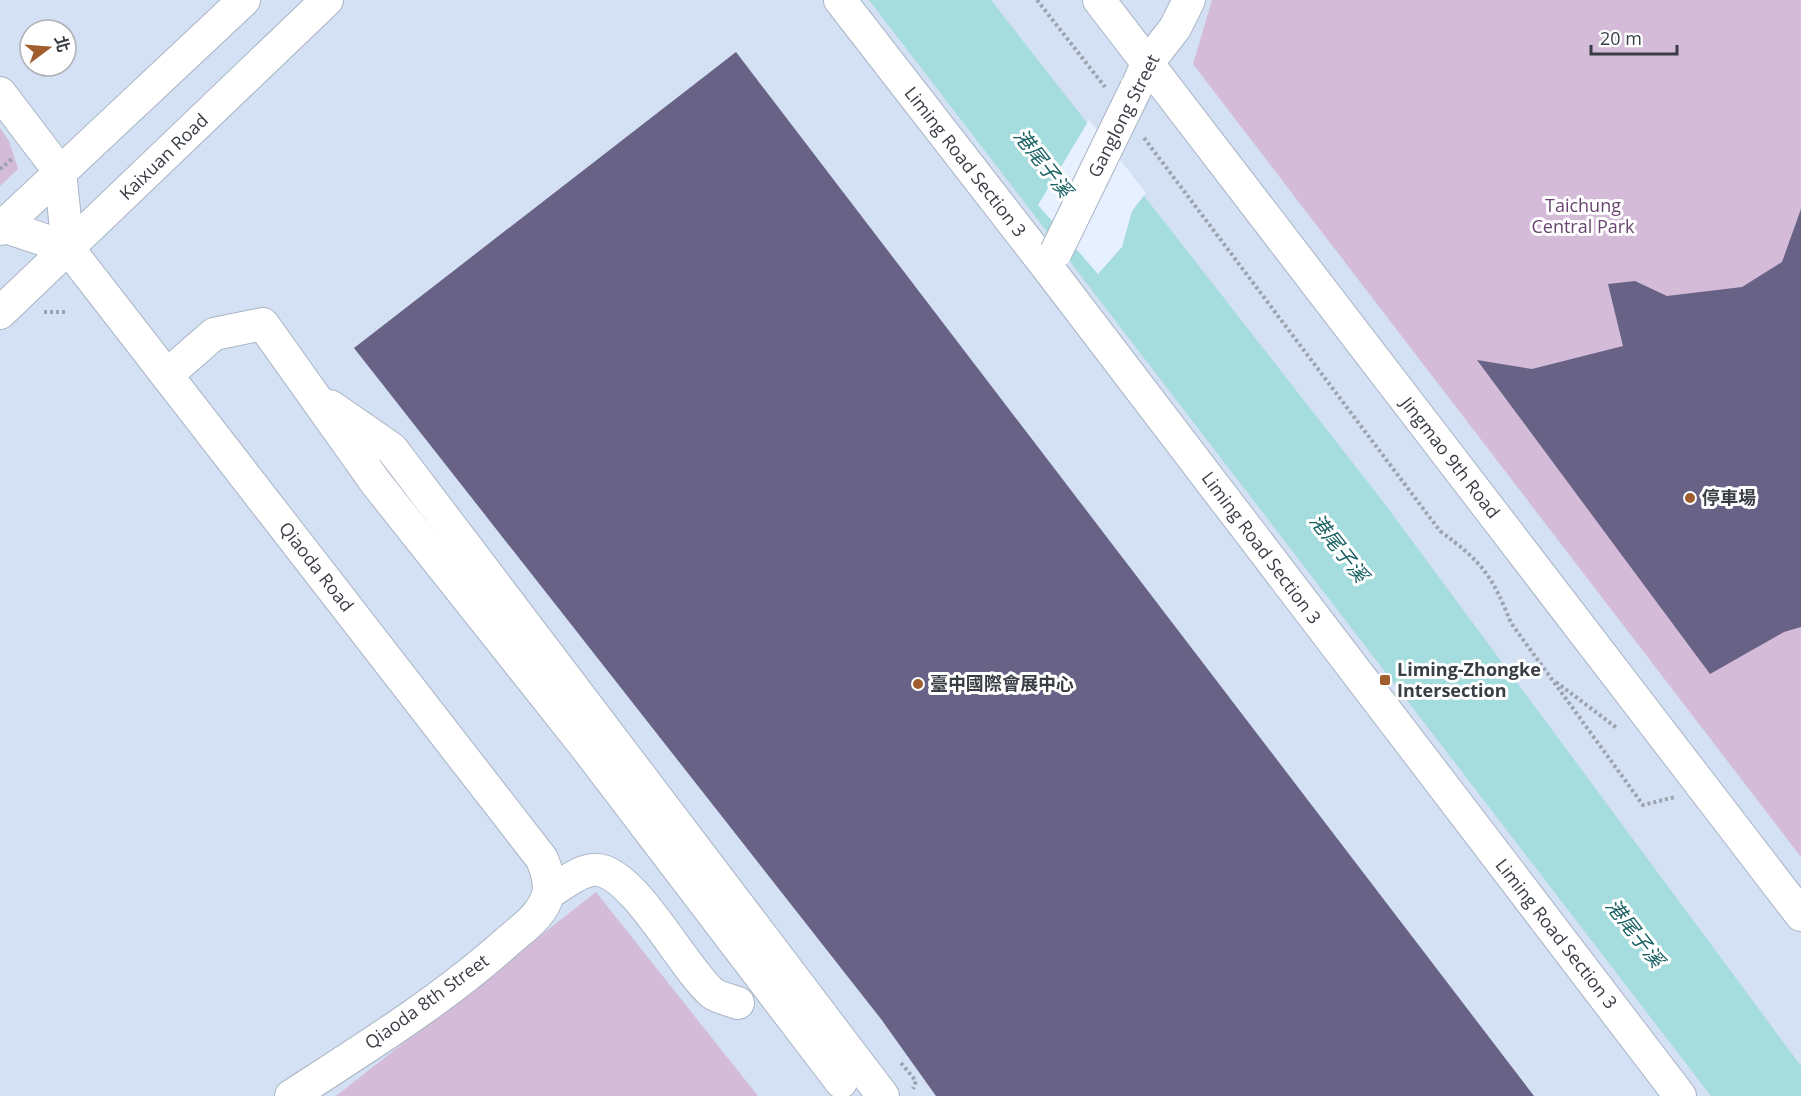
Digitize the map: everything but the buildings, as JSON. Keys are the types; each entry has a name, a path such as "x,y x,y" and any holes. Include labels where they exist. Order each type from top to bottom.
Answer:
{"street":[{"path":"0,93 60,172 68,248 1,226 60,172 244,0"},
{"name":"Kaixuan Road","path":"0,313 327,0"},
{"name":"Liming Road Section 3","path":"840,0 1052,260 1680,1096"},
{"name":"Jingmao 9th Road","path":"1099,0 1131,81 1801,915"},
{"name":"Ganglong Street","path":"1052,260 1131,81 1175,28 1189,0"},
{"name":"Qiaoda Road","path":"68,248 542,859 548,877 549,893"},
{"path":"167,375 214,334 263,324 376,483 585,746 841,1082"},
{"path":"312,393 392,449 883,1096"},
{"path":"549,893 586,871 599,870 616,879 640,900 713,994 738,1003"},
{"name":"Qiaoda 8th Street","path":"291,1096 387,1034 481,966 538,914 549,893"}],"path":[{"path":"1037,0 1131,81"},
{"path":"1137,129 1440,531 1468,552 1486,571 1511,623 1643,805 1683,795"},
{"path":"0,168 12,159"},
{"path":"1551,678 1625,735"}],"shaded area":[{"path":"0,0 1801,0 1801,1096 0,1096"}],"green space":[{"name":"Taichung Central Park","path":"1212,0 1801,0 1801,857 1193,64"},
{"path":"0,128 9,141 18,169 0,186"},
{"path":"596,892 758,1096 336,1096"}],"water":[{"name":"港尾子溪","path":"869,0 991,0 1381,499 1801,1066 1801,1096 1711,1096"}],"pier":[{"path":"1089,120 1146,193 1132,211 1122,247 1098,274 1038,205"}],"place":[{"name":"停車場","path":"1690,498"},
{"name":"Liming-Zhongke Intersection","path":"1385,680"},
{"name":"臺中國際會展中心","path":"918,684"}]}
